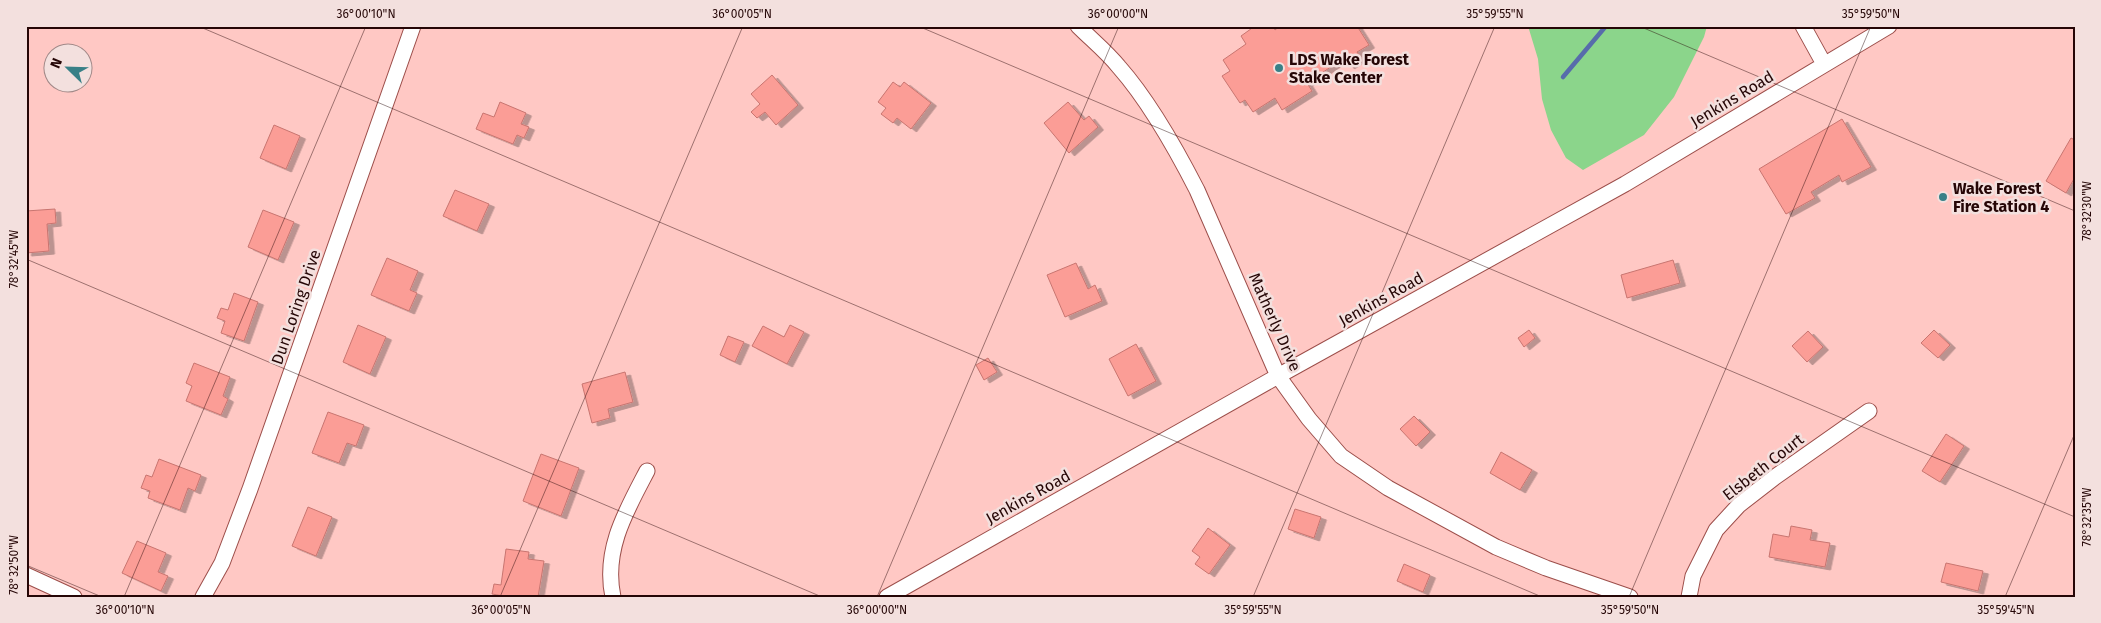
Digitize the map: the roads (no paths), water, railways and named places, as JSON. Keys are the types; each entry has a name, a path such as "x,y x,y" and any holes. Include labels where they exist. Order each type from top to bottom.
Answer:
{"street":[{"name":"Dun Loring Drive","path":"203,597 222,563 250,489 413,26"},
{"name":"Matherly Drive","path":"1078,26 1119,66 1136,88 1183,164 1197,190 1278,376 1309,419 1341,456 1388,488 1496,547 1546,568 1630,597"},
{"path":"1803,26 1824,64"},
{"name":"Jenkins Road","path":"887,597 1278,376 1625,184 1889,26"},
{"name":"Elsbeth Court","path":"1688,597 1693,576 1716,530 1739,505 1775,477 1869,411"},
{"path":"612,597 610,568 613,543 646,471"},
{"path":"26,576 74,597"}],"waterway":[{"path":"1563,77 1606,26"}],"place":[{"name":"LDS Wake Forest Stake Center","path":"1279,68"},
{"name":"Wake Forest Fire Station 4","path":"1943,197"}]}
